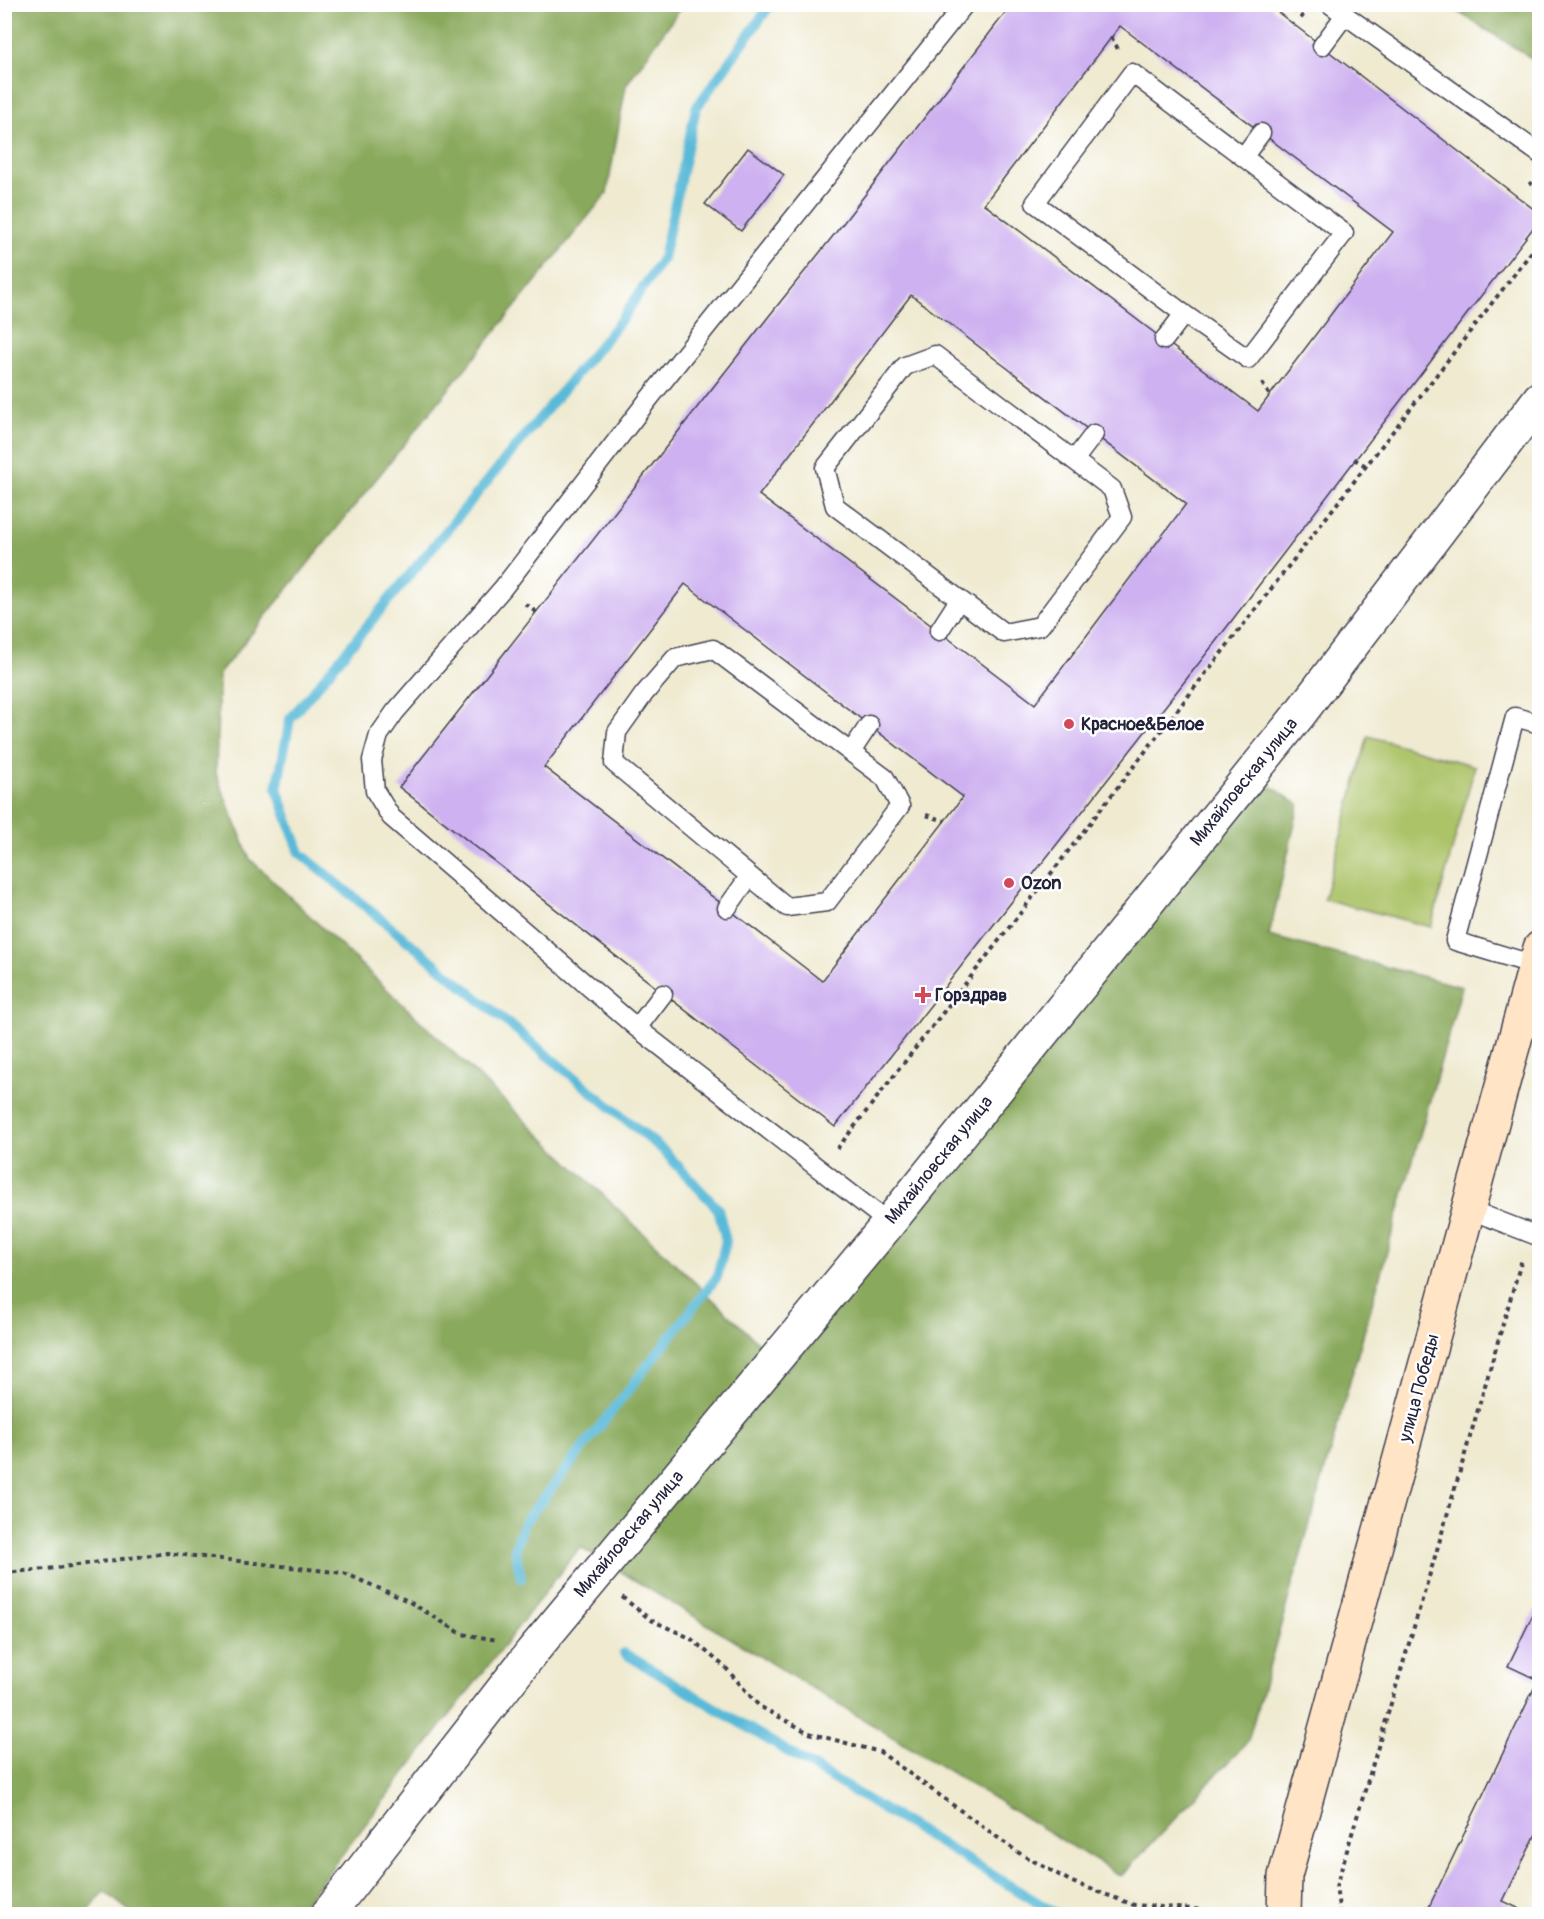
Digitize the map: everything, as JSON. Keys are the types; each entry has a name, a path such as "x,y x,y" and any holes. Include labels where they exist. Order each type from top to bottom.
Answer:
{"main road":[{"name":"улица Победы","path":"1269,1914 1285,1876 1299,1827 1537,956"}],"street":[{"name":"Михайловская улица","path":"328,1914 532,1652 889,1223 1298,716 1539,398"}],"lane":[{"path":"889,1223 637,1028 391,818 375,791 372,760 379,735 395,712 503,588 648,400 965,4"},
{"path":"1322,46 1337,10 1539,154"},
{"path":"1132,73 1344,233 1248,359 1184,314 1035,203 1132,73"},
{"path":"1244,156 1262,133"},
{"path":"1164,340 1184,314"},
{"path":"935,355 1112,489 1122,517 1040,626 1004,633 960,600 835,506 825,468 905,366 935,355"},
{"path":"1075,459 1094,434"},
{"path":"939,631 960,600"},
{"path":"713,649 850,752 885,778 900,806 827,902 787,907 614,763 617,732 644,694 675,658 713,649"},
{"path":"1537,956 1455,940 1515,717 1539,724"},
{"path":"850,752 869,725"},
{"path":"727,908 750,877"},
{"path":"637,1028 663,994"},
{"path":"1468,1209 1534,1235"}],"path":[{"path":"828,1142 837,1149 1539,241"},
{"path":"1354,459 1366,466"},
{"path":"1028,881 1039,889"},
{"path":"1340,1914 1336,1887 1534,1235 1539,1195"},
{"path":"4,1573 167,1553 344,1574 408,1601 462,1634 494,1639 532,1652"},
{"path":"589,1582 626,1598 651,1620 690,1638 725,1667 759,1706 809,1733 880,1752 1019,1853 1072,1882 1134,1905 1269,1914"}],"green space":[{"path":"5,5 683,5 626,85 607,193 219,674 216,774 250,859 787,1370 1258,777 1299,805 1269,936 1462,987 1248,1741 1121,1876 580,1547 296,1914 133,1914 104,1891 87,1914 5,1914"},
{"path":"1447,5 1539,5 1539,63"},
{"path":"1368,736 1475,766 1431,927 1324,899"}],"building":[{"path":"1012,4 1267,4 1540,214 1540,219 1210,649 835,1127 399,787 841,226","holes":["1120,26 1393,232 1258,411 984,204","911,295 1186,504 1035,704 759,495","685,584 963,797 822,981 544,767"]},
{"path":"748,148 784,175 741,231 705,204"},
{"path":"1540,1600 1540,1826 1503,1901 1530,1914 1440,1914 1428,1909 1538,1680 1508,1666"}],"waterway":[{"path":"521,1578 515,1549 524,1523 717,1277 726,1241 718,1209 663,1150 300,853 277,789 290,719 622,319 663,258 696,108 771,4"},
{"path":"624,1653 1057,1914"}],"place":[{"name":"Красное&Белое","path":"1069,724"},
{"name":"Ozon","path":"1009,883"},
{"name":"Горздрав","path":"923,995"}]}
